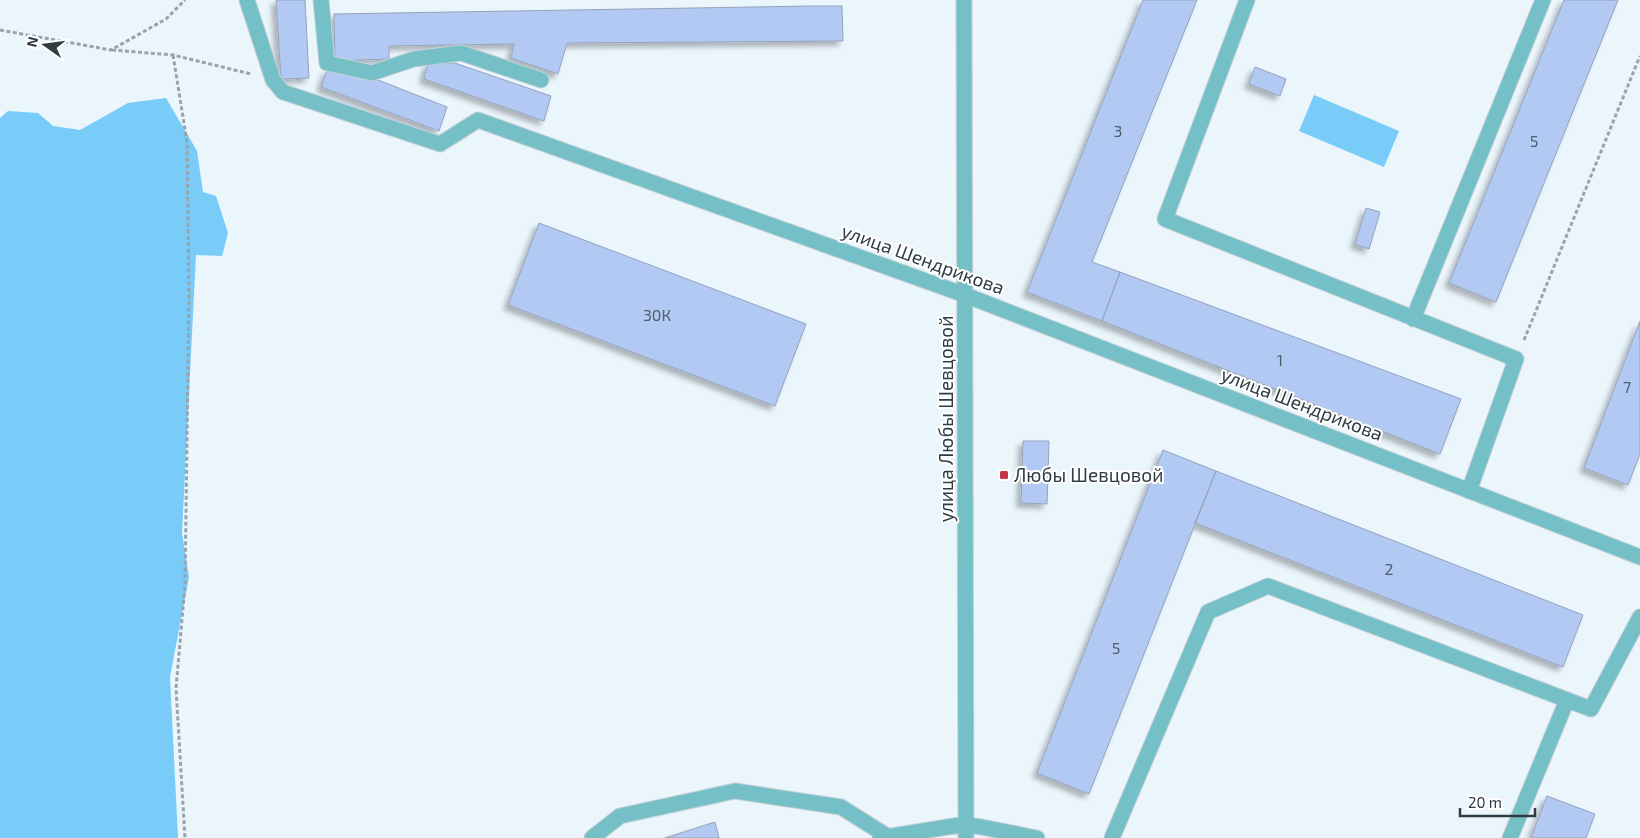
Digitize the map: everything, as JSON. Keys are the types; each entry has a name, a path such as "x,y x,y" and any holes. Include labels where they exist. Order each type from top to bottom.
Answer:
{"street":[{"path":"247,0 273,80"},
{"path":"321,0 327,63 372,73 414,59 461,54 542,80"},
{"name":"улица Любы Шевцовой","path":"964,0 966,831"},
{"path":"1247,0 1165,219 1516,359 1469,491"},
{"path":"1412,319 1543,0"},
{"name":"улица Шендрикова","path":"273,80 283,92 440,144 478,120 966,295 1640,557"},
{"path":"1112,838 1208,612 1268,586 1591,709 1640,617"},
{"path":"1510,838 1568,700"},
{"path":"592,838 620,816 736,791 840,807 883,837 966,831 1037,838"}],"path":[{"path":"111,50 166,19 185,0"},
{"path":"0,30 111,50 173,55 273,80"},
{"path":"173,55 187,142 190,293 185,585 176,688 185,838"},
{"path":"1516,359 1640,56"}],"shaded area":[{"path":"1314,95 1399,131 1384,167 1299,131"},
{"path":"166,98 197,151 203,192 216,196 228,233 222,256 196,255 182,533 189,577 170,677 178,838 0,838 0,118 8,111 38,113 53,126 80,130 128,103"}],"building":[{"path":"276,0 305,0 309,78 281,79"},
{"path":"1143,0 1197,0 1092,262 1120,272 1102,321 1027,292"},
{"path":"1564,0 1618,0 1496,302 1449,283"},
{"path":"842,6 843,41 567,43 558,74 511,58 514,44 389,46 389,59 335,61 334,14"},
{"path":"428,63 455,63 551,96 544,121 424,79"},
{"path":"1255,67 1286,79 1280,96 1249,84"},
{"path":"327,70 368,76 447,107 439,131 321,87"},
{"path":"1366,208 1380,212 1369,249 1355,244"},
{"path":"539,223 806,324 775,406 508,305"},
{"path":"1120,272 1461,399 1440,454 1102,321"},
{"path":"1640,321 1640,454 1628,485 1584,468"},
{"path":"1023,441 1049,441 1047,504 1021,503"},
{"path":"1163,450 1216,471 1089,794 1037,773"},
{"path":"1216,471 1583,615 1563,667 1195,523"},
{"path":"1547,796 1595,814 1586,838 1531,838"},
{"path":"715,822 719,838 665,838"}],"place":[{"name":"Любы Шевцовой","path":"1004,475"}]}
